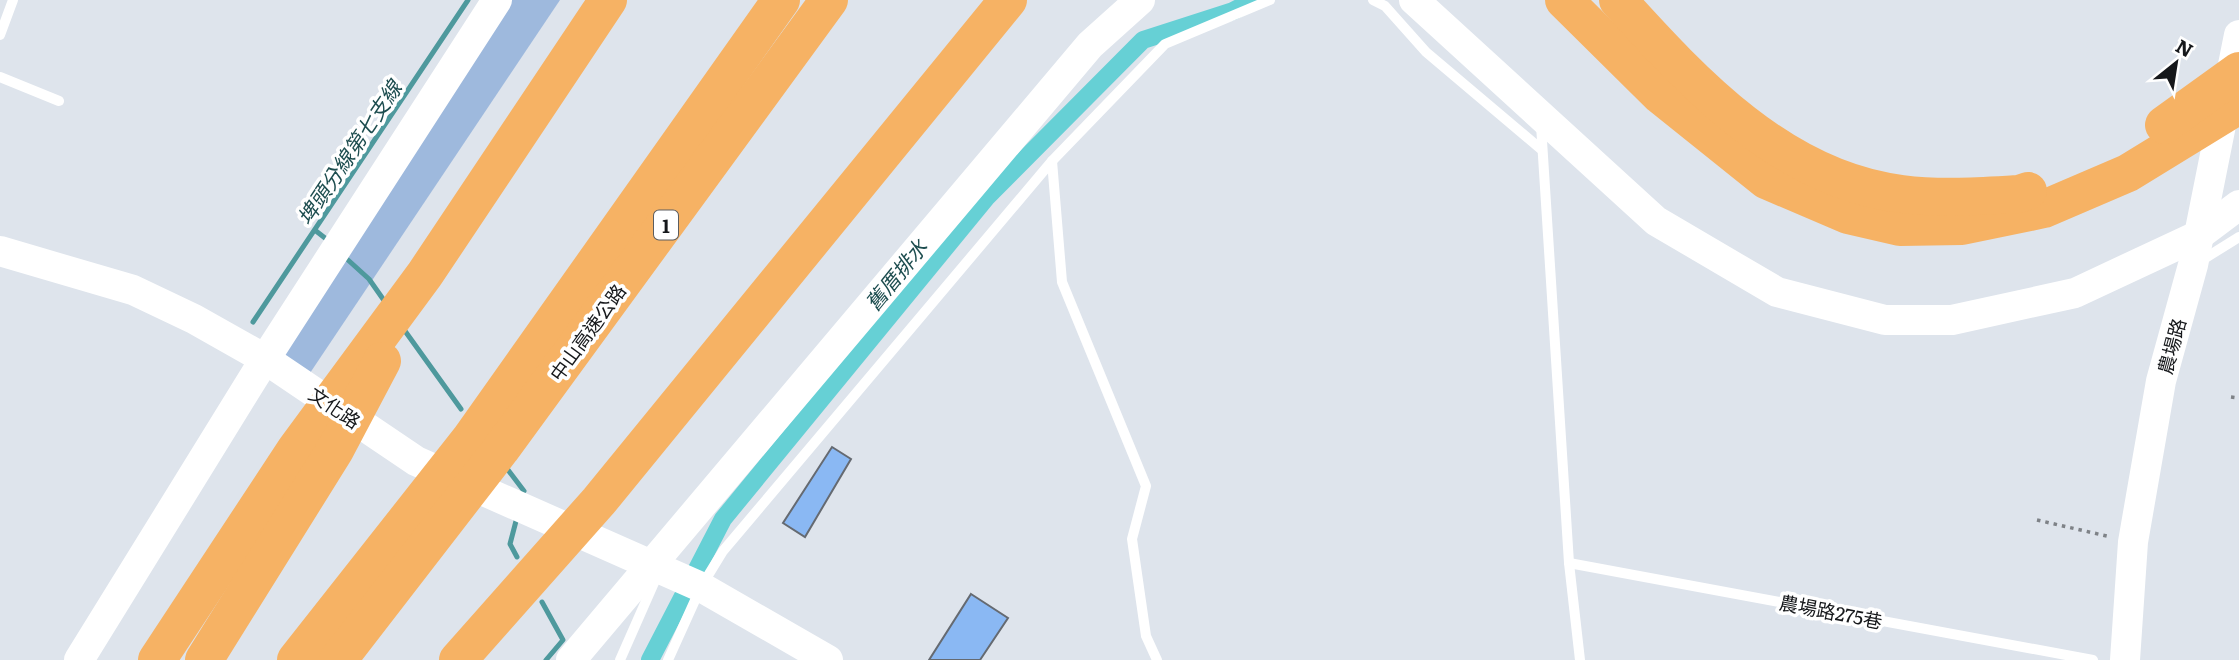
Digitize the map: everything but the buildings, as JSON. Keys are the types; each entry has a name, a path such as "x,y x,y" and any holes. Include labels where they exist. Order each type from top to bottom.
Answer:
{"highway":[{"path":"157,660 296,449 357,384 425,274 608,0"},
{"name":"中山高速公路","path":"486,443 781,0"},
{"name":"中山高速公路","path":"296,660 426,519 829,0"},
{"path":"465,654 599,501 1008,0"},
{"path":"1564,0 1660,95 1766,180 1848,215 1900,227 1962,226 2044,209 2128,173 2195,118 2239,71"},
{"path":"1618,0 1684,73 1740,120 1798,159 1861,185 1901,194 1947,197 2020,194 2147,137 2195,118 2239,105"},
{"path":"204,660 335,450 357,384"},
{"name":"中山高速公路","path":"338,660 426,519"}],"street":[{"path":"79,660 265,359 497,0"},
{"path":"570,660 660,568 1090,45 1140,0"},
{"path":"1413,0 1656,221 1777,292 1885,320 1952,320 2075,293 2199,235 2239,205"},
{"name":"農場路","path":"2124,660 2133,542 2161,381 2193,265 2239,35"},
{"name":"文化路","path":"0,251 133,290 194,319 265,359 416,461 698,586"},
{"path":"698,586 828,660"}],"lane":[{"path":"0,33 13,0"},
{"path":"668,660 698,586 723,551 1052,161 1165,44 1270,0"},
{"path":"1373,0 1385,6 1426,52 1542,150"},
{"path":"0,77 59,101"},
{"path":"1541,114 1569,563 1580,660"},
{"path":"1052,161 1062,282 1146,486 1132,538 1146,636 1157,660"},
{"path":"2193,265 2239,237"},
{"name":"農場路275巷","path":"1569,563 2093,660"},
{"path":"620,660 660,568"}],"path":[{"path":"2231,397 2239,398"},
{"path":"2037,520 2133,542"}],"shaded area":[{"path":"506,0 560,0 308,376 278,356"}],"waterway":[{"name":"埤頭分線第七支線","path":"253,322 468,0"},
{"name":"舊厝排水","path":"650,660 723,519 986,198 1143,40 1233,11 1254,0"},
{"path":"316,231 325,238"},
{"path":"348,260 369,279 383,299"},
{"path":"405,331 461,409"},
{"path":"505,466 524,491"},
{"path":"516,521 510,544 517,557"},
{"path":"542,602 563,640 546,660"}]}
